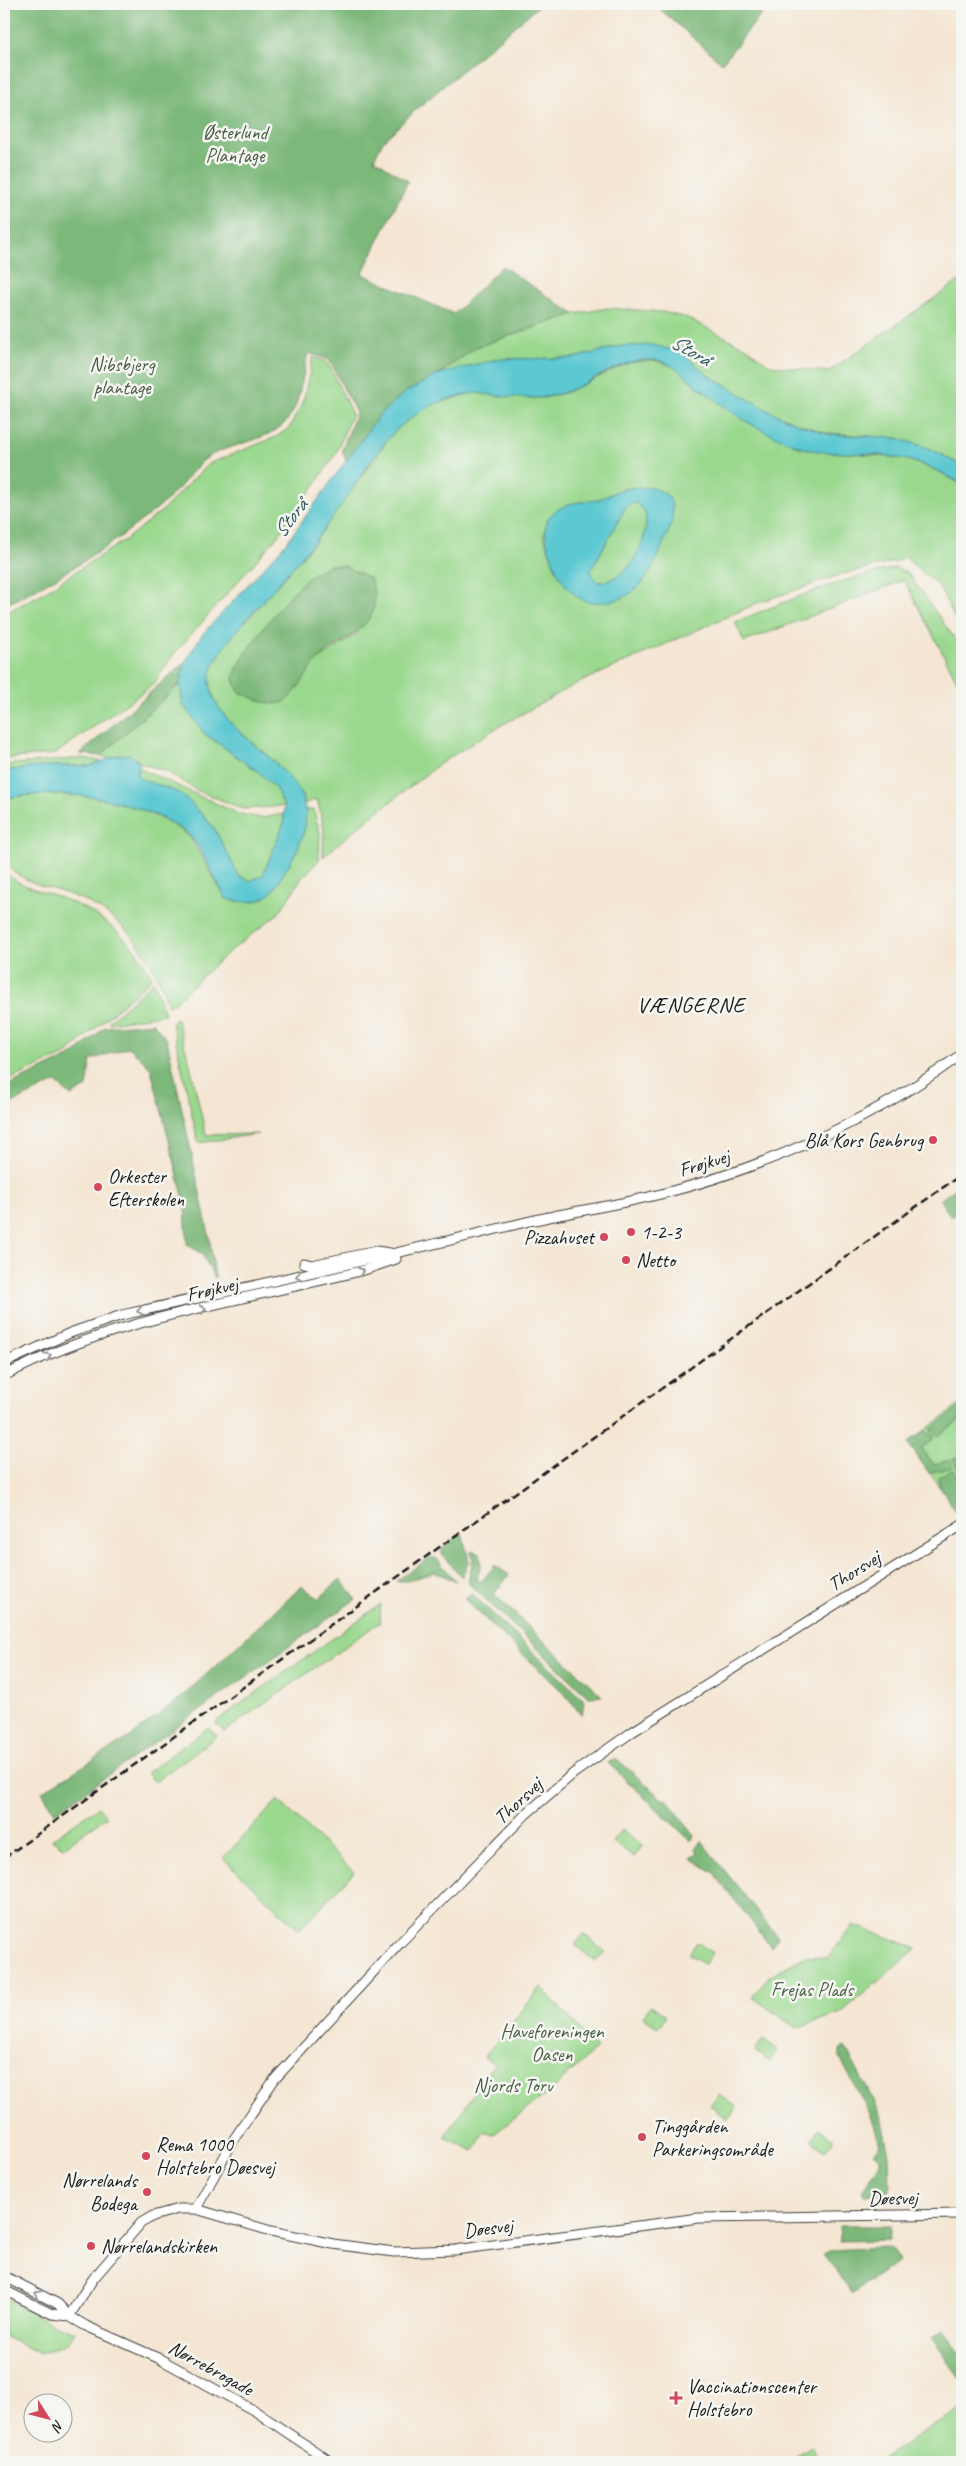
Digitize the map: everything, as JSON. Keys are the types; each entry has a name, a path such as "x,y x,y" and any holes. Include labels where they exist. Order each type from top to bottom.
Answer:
{"street":[{"name":"Frøjkvej","path":"4,1363 70,1333 122,1315 398,1254 534,1220 661,1194 740,1170 810,1143 868,1114 928,1079 962,1054"},
{"name":"Frøjkvej","path":"4,1376 74,1344 126,1326 364,1270 432,1246"},
{"name":"Frøjkvej","path":"304,1263 312,1264 376,1251 398,1254"},
{"name":"Thorsvej","path":"196,2210 234,2139 274,2080 399,1944 526,1814 574,1773 632,1732 962,1525"},
{"name":"Døesvej","path":"69,2316 93,2279 141,2223 161,2213 178,2209 196,2210 271,2231 333,2244 394,2252 456,2250 699,2218 962,2214"},
{"name":"Nørrebrogade","path":"4,2276 58,2304 69,2316"},
{"name":"Nørrebrogade","path":"4,2290 52,2314 69,2316 158,2358 247,2407 331,2462"}],"green space":[{"name":"Østerlund Plantage","path":"4,4 541,4 420,106 383,141 374,159 408,181 362,274 454,314 502,266 574,314 476,347 439,374 406,392 381,413 346,461 342,450 356,413 329,359 308,353 296,404 293,412 282,426 262,437 208,457 168,499 121,537 72,569 4,606"},
{"path":"654,4 770,4 722,63"},
{"path":"962,279 962,466 931,449 897,438 827,433 798,424 765,409 708,375 681,352 621,346 573,358 498,359 439,374 476,347 574,314 608,308 663,312 687,318 749,349 769,365 828,372"},
{"path":"313,357 327,361 352,414 335,455 277,537 174,654 153,685 55,754 4,759 4,614 41,594 125,540 164,509 208,464 276,437 290,427 303,401"},
{"path":"654,360 675,367 698,387 750,423 799,447 906,459 938,471 962,485 962,633 938,585 903,556 899,561 843,574 760,602 574,685 493,730 438,765 358,827 323,857 324,828 317,799 304,804 304,798 276,763 229,722 212,698 209,676 222,648 314,543 391,435 407,420 433,404 473,393 544,398 567,392 628,363","holes":["628,488 671,525 609,602 556,570 544,536 547,521 555,513 570,504 597,500","330,565 344,566 358,633 318,660 315,572"]},
{"path":"636,503 645,512 646,523 641,546 636,557 629,567 620,574 610,580 598,582 592,577 591,570 627,504"},
{"path":"330,565 344,566 370,578 374,595 374,608 369,619 361,628 318,660 292,695 283,702 267,703 239,692 234,678 243,657 252,644 284,602 301,584 315,573"},
{"path":"895,568 908,573 955,639 962,652 962,690 904,580 744,642 735,622 833,584"},
{"path":"185,662 180,684 100,756 80,754"},
{"path":"180,684 183,705 205,734 260,773 276,789 284,806 244,809 196,790 166,771 140,763 138,759 118,755 109,758 100,756"},
{"path":"83,758 105,762 90,766 47,766 4,771 4,765"},
{"path":"139,768 239,814 262,818 284,814 284,823 263,875 250,881 239,876 214,828 203,815 175,791 141,779 137,775"},
{"path":"35,794 95,796 140,809 169,822 190,837 226,899 272,892 290,863 300,842 304,832 305,810 314,810 320,834 319,860 301,879 279,913 224,956 173,1004 168,1005 162,987 145,955 123,927 93,905 28,880 4,862 4,798"},
{"path":"4,872 26,886 79,906 104,921 128,941 146,965 152,978 65,1055 4,1082"},
{"path":"154,981 165,1014 110,1023 109,1021"},
{"path":"176,1018 189,1060 206,1135 258,1134 198,1142 172,1023"},
{"path":"153,1023 167,1040 209,1235 215,1278 202,1254 187,1244 185,1204 151,1069 129,1047 91,1060 87,1087 71,1096 56,1082 12,1103 4,1087 73,1055 105,1027"},
{"path":"962,1184 962,1209 951,1217 940,1200"},
{"path":"962,1403 962,1511 959,1514 908,1443"},
{"path":"962,1406 962,1418 938,1436 930,1430"},
{"path":"925,1431 934,1436 932,1441 922,1447 927,1458 935,1464 950,1460 952,1467 929,1473 908,1443"},
{"path":"962,1456 962,1479 953,1459"},
{"path":"952,1470 955,1471 959,1481 960,1511 958,1514 940,1487 938,1477"},
{"path":"462,1533 469,1561 462,1577 442,1555 442,1548"},
{"path":"471,1552 480,1553 481,1564 477,1579 481,1582 495,1565 509,1575 494,1594 602,1696 589,1697 469,1584 473,1560"},
{"path":"431,1557 437,1559 456,1581 434,1572 408,1581 396,1581"},
{"path":"340,1579 356,1599 55,1813 42,1792 133,1735 184,1695 302,1586 319,1599"},
{"path":"471,1593 584,1700 582,1715 563,1692 465,1600"},
{"path":"381,1604 380,1622 224,1732 216,1724 218,1720"},
{"path":"208,1728 217,1736 155,1782 146,1773"},
{"path":"616,1758 662,1799 667,1800 695,1835 691,1841 608,1763"},
{"path":"278,1800 354,1872 299,1930 223,1858"},
{"path":"98,1807 107,1816 64,1847 52,1839"},
{"path":"621,1830 642,1846 634,1857 613,1842"},
{"path":"701,1841 778,1937 771,1947 713,1872 691,1858 698,1852 695,1848"},
{"name":"Frejas Plads","path":"853,1925 917,1948 841,2013 796,2028 752,1997 769,1976 806,1956 828,1958"},
{"path":"584,1934 605,1952 596,1962 575,1945"},
{"path":"697,1942 712,1953 704,1965 689,1954"},
{"path":"541,1987 597,2048 554,2088 493,2135 484,2132 474,2151 445,2137 494,2063 484,2057"},
{"path":"651,2005 666,2016 658,2028 643,2017"},
{"path":"763,2039 778,2050 770,2062 755,2051"},
{"path":"845,2047 881,2115 889,2155 890,2193 865,2195 862,2190 880,2164 880,2159 873,2153 880,2144 871,2116 840,2058 840,2050"},
{"path":"719,2095 737,2107 728,2119 710,2106"},
{"path":"819,2128 834,2139 825,2151 811,2140"},
{"path":"839,2226 891,2226 889,2240 840,2241"},
{"path":"887,2247 893,2250 899,2261 852,2293 824,2254 830,2250"},
{"path":"4,2297 51,2323 75,2332 68,2343 40,2354 4,2336"},
{"path":"943,2329 962,2357 962,2382 932,2337"},
{"path":"962,2408 962,2462 876,2462"},
{"path":"811,2446 821,2462 787,2462"}],"water":[{"path":"653,345 681,352 708,375 765,409 798,424 829,434 897,438 931,449 962,466 962,485 929,467 894,457 860,453 823,452 790,443 744,420 694,384 673,366 660,361 640,360 628,363 579,386 548,397 520,398 472,393 444,401 428,407 414,416 388,438 317,538 234,634 211,671 210,681 216,702 229,720 283,770 297,788 305,808 304,831 299,846 276,886 266,897 247,902 226,899 204,857 190,836 170,822 157,816 120,803 82,796 44,794 4,798 4,771 47,766 90,766 118,755 129,754 140,763 137,775 141,779 175,791 188,800 214,828 239,876 250,881 263,875 284,823 284,806 276,789 260,773 205,734 183,705 180,684 185,662 201,636 287,542 381,413 406,392 439,374 498,359 573,358 621,346"},
{"path":"652,487 667,495 673,511 668,534 648,575 634,591 625,597 593,602 585,601 578,597 564,583 553,560 545,531 549,518 560,508 570,504 597,500 625,489","holes":["636,503 645,512 644,535 636,557 629,567 620,574 610,580 598,582 593,577 591,570 627,505"]}],"railway":[{"path":"4,1858 962,1174"}],"place":[{"name":"Blå Kors Genbrug","path":"933,1140"},
{"name":"Orkester Efterskolen","path":"98,1187"},
{"name":"1-2-3","path":"631,1232"},
{"name":"Pizzahuset","path":"604,1237"},
{"name":"Netto","path":"626,1260"},
{"name":"Tinggården Parkeringsområde","path":"642,2137"},
{"name":"Rema 1000 Holstebro Døesvej","path":"146,2156"},
{"name":"Nørrelands Bodega","path":"147,2192"},
{"name":"Nørrelandskirken","path":"91,2246"},
{"name":"Vaccinationscenter Holstebro","path":"676,2398"}],"district":[{"name":"VÆNGERNE","path":"691,1005"}],"water label":[{"name":"Storå","path":"691,350"},
{"name":"Storå","path":"290,518"}],"park label":[{"name":"Nibsbjerg plantage","path":"122,376"},
{"name":"Haveforeningen Oasen","path":"552,2042"},
{"name":"Njords Torv","path":"513,2085"}]}
